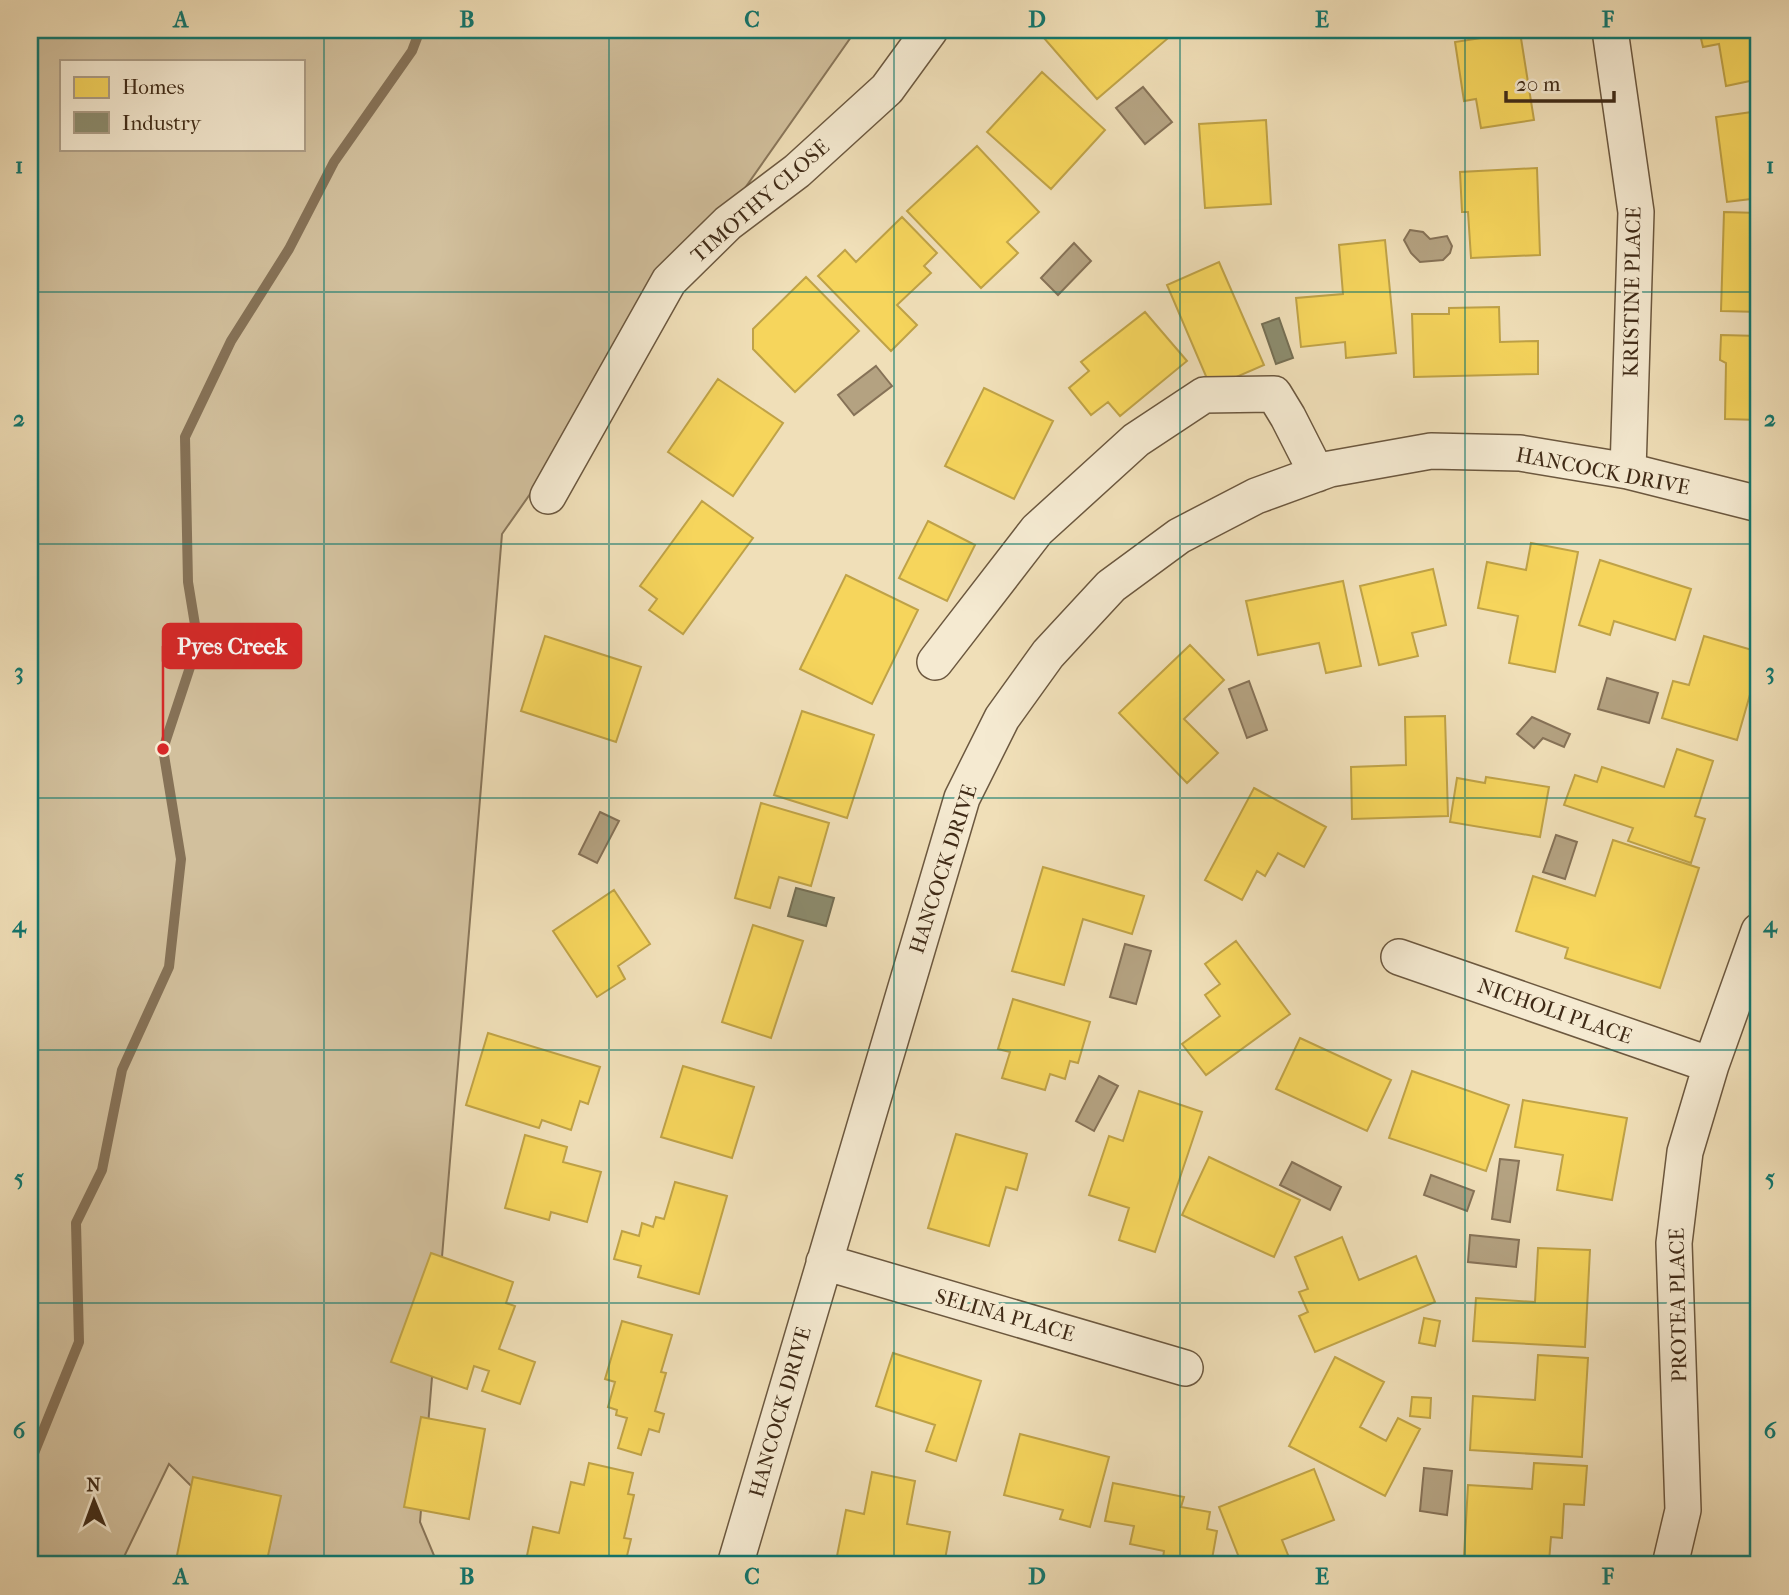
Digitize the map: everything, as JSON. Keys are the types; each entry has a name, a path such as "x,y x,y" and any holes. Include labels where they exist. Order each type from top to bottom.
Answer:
{"street":[{"name":"TIMOTHY CLOSE","path":"548,496 669,281 728,223 797,171 887,89 930,30"},
{"name":"KRISTINE PLACE","path":"1610,30 1636,212 1628,471"},
{"path":"936,662 1037,530 1136,440 1204,395 1274,394 1317,474"},
{"name":"HANCOCK DRIVE","path":"734,1565 962,798 1002,718 1048,653 1111,586 1179,536 1256,496 1330,469 1432,451 1520,453 1628,471 1759,504"},
{"name":"PROTEA PLACE","path":"1670,1565 1683,1510 1674,1243 1685,1152 1711,1065 1759,930"},
{"name":"NICHOLI PLACE","path":"1399,957 1711,1065"},
{"name":"SELINA PLACE","path":"824,1262 1185,1368"}],"shaded area":[{"path":"30,30 856,30 502,534 420,1522 438,1565 271,1565 169,1464 120,1565 30,1565"},
{"path":"1143,87 1172,122 1145,144 1116,108"},
{"path":"1410,230 1423,232 1430,239 1447,236 1452,246 1450,253 1443,260 1420,262 1404,240"},
{"path":"1074,243 1091,261 1058,295 1041,278"},
{"path":"876,366 892,386 854,415 838,395"},
{"path":"1607,678 1658,693 1649,723 1598,709"},
{"path":"1249,681 1267,730 1247,738 1229,689"},
{"path":"1532,717 1570,734 1564,747 1543,738 1534,748 1517,734"},
{"path":"600,812 619,821 597,863 579,854"},
{"path":"1556,835 1577,842 1565,879 1543,872"},
{"path":"1125,944 1151,951 1136,1004 1110,997"},
{"path":"1099,1076 1118,1086 1094,1131 1076,1121"},
{"path":"1500,1159 1519,1161 1510,1222 1492,1219"},
{"path":"1292,1162 1341,1187 1330,1210 1280,1185"},
{"path":"1431,1175 1474,1191 1467,1211 1424,1195"},
{"path":"1470,1235 1519,1240 1516,1267 1468,1262"},
{"path":"1424,1468 1452,1471 1447,1515 1420,1511"}],"building: Homes":[{"path":"1037,30 1159,30 1167,39 1097,99"},
{"path":"1699,30 1759,30 1759,96 1753,97 1750,81 1726,86 1719,44 1703,47"},
{"path":"1520,32 1534,120 1481,128 1476,99 1464,101 1455,42"},
{"path":"1042,72 1105,130 1051,189 987,132"},
{"path":"1759,111 1759,198 1727,202 1716,117"},
{"path":"1266,120 1271,204 1205,208 1199,124"},
{"path":"977,146 1039,212 1007,242 1018,253 981,288 907,211"},
{"path":"1537,168 1540,255 1471,258 1468,212 1462,212 1460,172"},
{"path":"1724,212 1759,213 1759,312 1721,311"},
{"path":"902,217 937,253 924,266 931,273 897,305 917,325 891,351 818,276 845,250 856,262"},
{"path":"1385,240 1396,353 1346,358 1345,342 1301,347 1296,298 1343,294 1339,245"},
{"path":"1219,262 1264,365 1211,388 1167,285"},
{"path":"806,277 859,331 795,392 753,349 753,329"},
{"path":"1499,307 1500,342 1538,341 1538,374 1414,377 1412,314 1449,314 1449,308"},
{"path":"1145,312 1187,361 1120,416 1108,402 1091,415 1069,388 1089,371 1081,362"},
{"path":"1721,335 1759,336 1759,420 1725,419 1726,363 1720,360"},
{"path":"718,379 783,423 733,496 668,452"},
{"path":"984,388 1053,421 1014,499 945,466"},
{"path":"702,501 753,538 683,634 649,610 657,599 640,586"},
{"path":"928,521 975,545 947,601 899,578"},
{"path":"1531,543 1578,552 1555,672 1509,663 1518,616 1478,608 1487,562 1526,570"},
{"path":"1600,560 1691,589 1675,640 1614,621 1610,635 1579,625"},
{"path":"1433,569 1446,625 1412,633 1418,656 1379,665 1360,586"},
{"path":"846,575 918,610 872,704 800,669"},
{"path":"1343,581 1361,666 1326,673 1319,643 1258,655 1246,601"},
{"path":"545,636 641,667 616,742 521,711"},
{"path":"1704,636 1759,652 1759,663 1737,740 1662,718 1673,681 1689,685"},
{"path":"1190,645 1224,680 1184,719 1218,753 1187,783 1119,713"},
{"path":"802,711 874,735 847,818 774,795"},
{"path":"1445,716 1448,816 1352,819 1351,767 1406,765 1405,717"},
{"path":"1677,749 1713,761 1695,816 1705,819 1691,863 1628,841 1633,828 1564,805 1575,775 1597,782 1602,767 1664,787"},
{"path":"1486,777 1549,787 1540,837 1450,822 1457,778 1485,783"},
{"path":"1254,788 1326,827 1304,867 1278,853 1265,876 1257,871 1242,900 1205,880"},
{"path":"761,803 829,823 811,886 779,877 770,908 735,898"},
{"path":"1613,840 1699,868 1660,988 1565,958 1568,948 1516,931 1533,876 1595,896"},
{"path":"1043,867 1144,896 1132,934 1083,919 1064,985 1012,971"},
{"path":"614,890 650,944 618,966 625,979 597,997 553,931"},
{"path":"753,925 803,941 771,1038 722,1022"},
{"path":"1236,941 1290,1014 1206,1075 1182,1044 1220,1016 1205,995 1220,984 1205,964"},
{"path":"1013,999 1090,1022 1078,1063 1070,1061 1065,1079 1050,1074 1045,1090 1002,1078 1010,1052 998,1049"},
{"path":"488,1033 600,1067 588,1104 580,1101 571,1130 542,1120 539,1128 466,1105"},
{"path":"1300,1038 1391,1080 1367,1131 1276,1089"},
{"path":"683,1066 754,1087 732,1158 661,1137"},
{"path":"1412,1071 1509,1105 1486,1171 1389,1138"},
{"path":"1139,1091 1202,1112 1155,1252 1119,1240 1129,1208 1089,1195 1109,1136 1123,1141"},
{"path":"1523,1100 1627,1118 1612,1200 1557,1190 1563,1155 1515,1147"},
{"path":"956,1134 1027,1154 1017,1190 1006,1187 989,1246 928,1228"},
{"path":"525,1135 567,1147 563,1162 601,1172 587,1222 551,1212 549,1220 505,1208"},
{"path":"1209,1157 1300,1200 1274,1257 1182,1215"},
{"path":"675,1182 727,1196 699,1294 638,1277 641,1266 614,1259 622,1231 639,1236 642,1223 653,1227 656,1217 664,1219"},
{"path":"1342,1237 1359,1280 1416,1256 1435,1302 1315,1352 1299,1316 1308,1312 1299,1292 1308,1289 1295,1257"},
{"path":"1538,1248 1590,1250 1585,1347 1473,1341 1476,1298 1535,1302"},
{"path":"431,1253 513,1282 506,1303 515,1306 499,1349 535,1362 520,1404 482,1391 489,1371 474,1366 467,1389 391,1362"},
{"path":"1424,1318 1440,1321 1435,1346 1419,1343"},
{"path":"622,1321 672,1335 661,1372 666,1373 655,1411 664,1414 659,1432 649,1429 641,1455 618,1448 627,1418 616,1415 617,1410 608,1407 615,1382 605,1379"},
{"path":"893,1353 981,1381 956,1461 926,1451 935,1425 876,1406"},
{"path":"1538,1355 1588,1358 1582,1457 1470,1450 1473,1396 1535,1400"},
{"path":"1335,1357 1384,1382 1360,1427 1386,1441 1398,1418 1420,1429 1385,1496 1289,1446"},
{"path":"1412,1397 1431,1398 1430,1418 1410,1416"},
{"path":"421,1417 485,1429 469,1519 404,1507"},
{"path":"1020,1434 1109,1457 1090,1527 1060,1519 1063,1510 1004,1495"},
{"path":"589,1463 633,1473 628,1494 634,1495 624,1538 631,1539 626,1560 631,1565 525,1565 533,1527 559,1533 571,1482 584,1485"},
{"path":"1534,1463 1587,1466 1584,1505 1564,1504 1562,1538 1551,1537 1549,1562 1464,1556 1468,1485 1532,1489"},
{"path":"1314,1469 1334,1520 1282,1540 1292,1565 1242,1565 1219,1507"},
{"path":"872,1472 915,1481 907,1524 950,1532 944,1565 883,1565 837,1556 846,1510 864,1514"},
{"path":"193,1477 281,1496 266,1565 175,1565"},
{"path":"1113,1483 1184,1497 1181,1507 1210,1512 1207,1529 1217,1531 1211,1565 1162,1565 1164,1551 1130,1544 1134,1526 1105,1521"}],"building: Industry":[{"path":"1279,318 1293,358 1276,364 1262,324"},
{"path":"796,888 834,898 826,926 788,916"}],"waterway":[{"path":"30,1463 79,1342 76,1223 102,1170 122,1070 169,967 181,859 163,749 198,643 188,582 185,437 231,341 289,249 334,162 412,51 420,30"}],"place":[{"name":"Pyes Creek","path":"163,749"}]}
